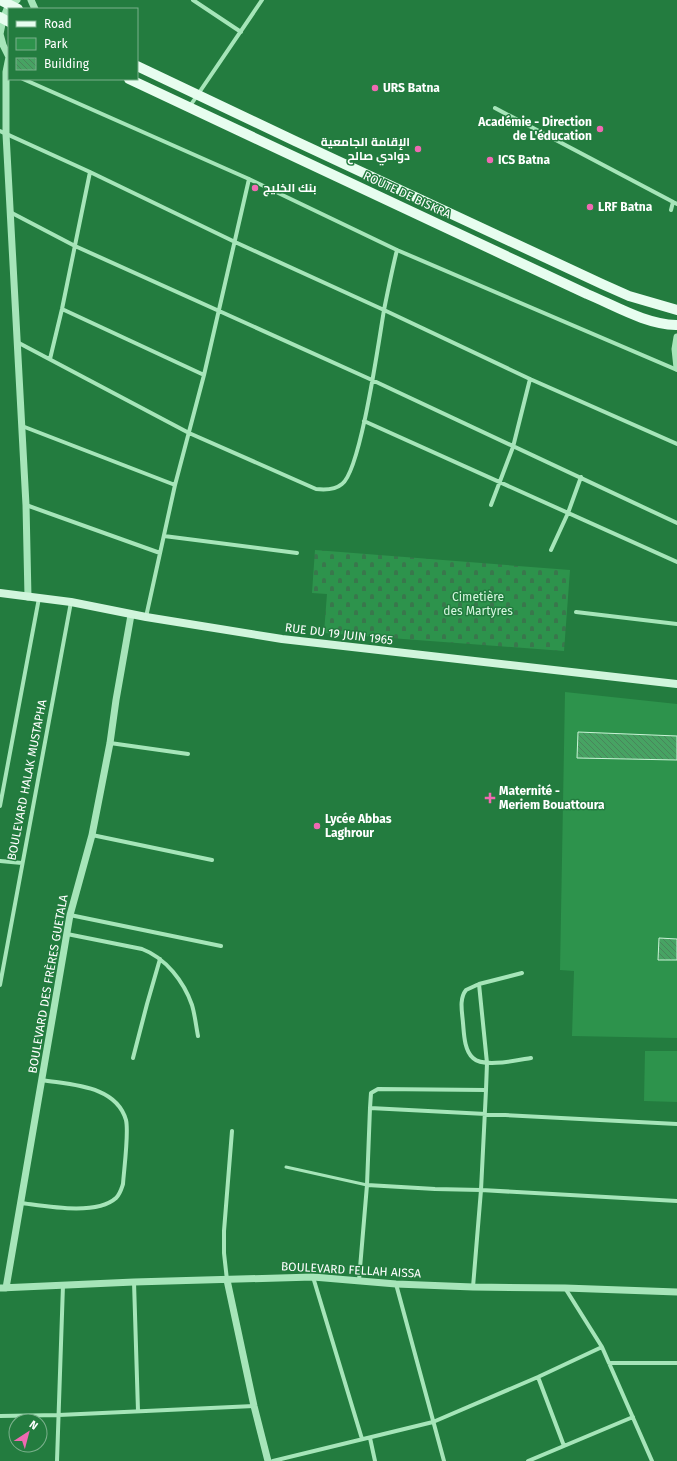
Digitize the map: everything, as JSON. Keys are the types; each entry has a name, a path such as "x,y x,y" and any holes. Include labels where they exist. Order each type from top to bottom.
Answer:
{"main road":[{"name":"ROUTE DE BISKRA","path":"138,66 602,284 629,296 677,310"},
{"name":"ROUTE DE BISKRA","path":"131,80 587,294 648,321 663,324 677,323"},
{"name":"RUE DU 19 JUIN 1965","path":"0,593 71,602 146,618 282,639 677,684"}],"street":[{"path":"193,0 241,32"},
{"path":"190,107 262,0"},
{"path":"8,10 0,34 3,46 8,55"},
{"path":"8,72 3,133 10,212 22,426 26,505 28,597"},
{"path":"24,80 249,179 397,250 677,369 675,349 677,337"},
{"path":"495,108 675,203 671,210"},
{"path":"3,133 90,172 235,242 530,379 677,444"},
{"path":"50,359 62,309 90,172"},
{"path":"146,618 175,485 204,375 249,179"},
{"path":"10,212 75,246 372,380 677,523"},
{"path":"17,342 189,433 316,489 330,490 342,484 350,475 355,459 364,421 384,310 397,250"},
{"path":"62,309 204,375"},
{"path":"491,505 513,447 530,379"},
{"path":"364,421 677,562"},
{"path":"22,426 175,485"},
{"path":"551,550 568,513 581,477"},
{"path":"26,505 160,553"},
{"path":"164,536 297,553"},
{"path":"0,806 39,598"},
{"name":"BOULEVARD HALAK MUSTAPHA","path":"0,985 71,602"},
{"path":"576,612 677,624"},
{"name":"BOULEVARD DES FRÈRES GUETALA","path":"3,1288 21,1203 70,916 92,835 110,743 132,614"},
{"path":"110,743 188,754"},
{"path":"92,835 212,860"},
{"path":"0,861 22,863"},
{"path":"70,916 221,946"},
{"path":"67,934 142,949 152,953 160,959 175,974 185,990 192,1005 198,1036"},
{"path":"132,1058 160,959"},
{"path":"522,973 479,984 466,990 461,1001 462,1015 467,1047 472,1058 477,1061 487,1063 531,1058"},
{"path":"473,1287 486,1114 487,1063 479,984"},
{"path":"21,1203 86,1209 108,1203 115,1199 123,1184 126,1120 119,1106 109,1097 91,1088 42,1080"},
{"path":"359,1280 367,1185 371,1092 378,1089 486,1090"},
{"path":"370,1108 677,1124"},
{"path":"232,1131 224,1231 224,1253 227,1280 254,1406 268,1461"},
{"path":"367,1185 677,1201"},
{"path":"313,1277 362,1439"},
{"name":"BOULEVARD FELLAH AISSA","path":"3,1288 134,1282 313,1277 396,1284 677,1292"},
{"path":"134,1282 138,1411"},
{"path":"396,1284 444,1461"},
{"path":"57,1461 63,1285"},
{"path":"565,1288 602,1347 652,1461"},
{"path":"273,1461 433,1422 538,1377 602,1347"},
{"path":"609,1363 677,1363"},
{"path":"538,1377 564,1446"},
{"path":"0,1416 59,1415 254,1406"},
{"path":"528,1461 633,1417"},
{"path":"370,1438 375,1461"}],"lane":[{"path":"286,1167 367,1185"}],"green space":[{"name":"Cimetière des Martyres","path":"315,550 570,570 564,651 324,633 327,594 312,593"},
{"path":"565,692 677,704 677,1038 572,1036 574,971 560,970"},
{"path":"645,1051 677,1051 677,1102 644,1101"}],"building":[{"path":"578,732 677,736 677,760 577,758"},
{"path":"659,938 677,939 677,960 658,960"}],"place":[{"name":"URS Batna","path":"375,88"},
{"name":"Académie - Direction de L'éducation","path":"600,129"},
{"name":"الإقامة الجامعية دوادي صالح","path":"418,149"},
{"name":"ICS Batna","path":"490,160"},
{"name":"بنك الخليج","path":"255,188"},
{"name":"LRF Batna","path":"590,207"},
{"name":"Maternité - Meriem Bouattoura","path":"490,798"},
{"name":"Lycée Abbas Laghrour","path":"317,826"}]}
